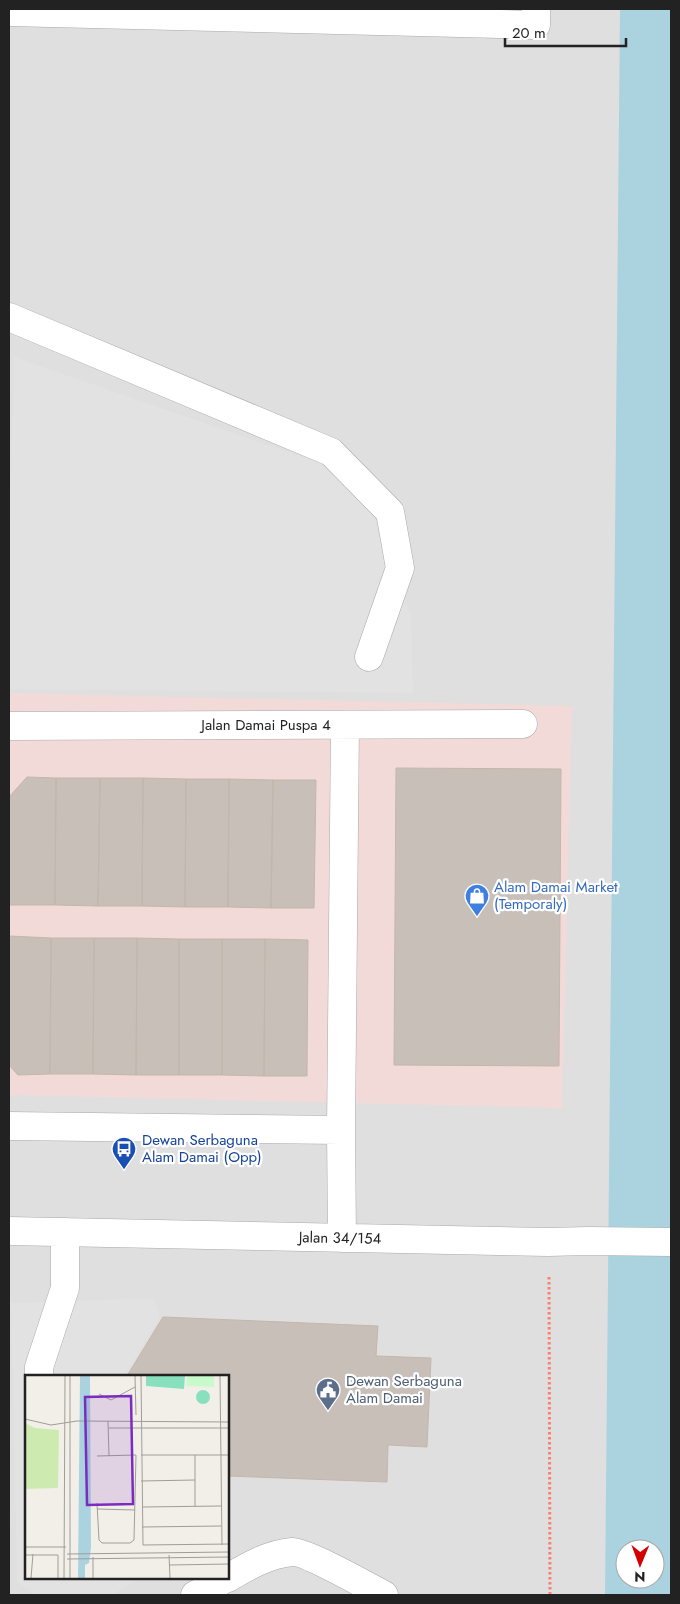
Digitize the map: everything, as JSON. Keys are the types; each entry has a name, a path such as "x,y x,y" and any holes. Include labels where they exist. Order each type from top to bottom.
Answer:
{"street":[{"path":"9,12 536,17"},
{"path":"9,317 331,452 390,512 400,568 369,657"},
{"path":"342,1238 341,1130 345,724"},
{"name":"Jalan Damai Puspa 4","path":"9,726 523,724"},
{"path":"9,1126 341,1130"},
{"name":"Jalan 34/154","path":"9,1230 548,1242 588,1240 671,1242"},
{"path":"39,1375 39,1366 65,1288 65,1232"},
{"path":"229,1577 261,1560 294,1551 327,1565 384,1595"},
{"path":"196,1595 225,1579"}],"path":[{"path":"548,1242 550,1595"}],"shaded area":[{"path":"9,9 671,9 671,1595 9,1595"},
{"path":"14,357 360,477 411,615 413,693 9,689 9,560"},
{"path":"9,693 572,706 562,1108 9,1095"},
{"path":"154,1298 160,1317 125,1375 74,1373 74,1375 25,1375 25,1579 137,1579 112,1595 34,1595 17,1581 11,1303"}],"water":[{"path":"620,9 671,9 671,1595 605,1595"}],"building":[{"name":"Alam Damai Market (Temporaly)","path":"396,768 561,769 559,1066 394,1065"},
{"path":"27,777 56,778 55,905 9,905 9,797"},
{"path":"56,778 100,778 98,906 55,905"},
{"path":"100,778 143,778 142,906 98,906"},
{"path":"143,778 186,779 185,907 142,906"},
{"path":"186,779 229,779 228,907 185,907"},
{"path":"229,779 273,780 271,908 228,907"},
{"path":"273,780 316,780 314,908 271,908"},
{"path":"9,936 51,938 50,1074 18,1075 9,1065"},
{"path":"51,938 94,938 93,1074 50,1074"},
{"path":"94,938 137,938 136,1075 93,1074"},
{"path":"137,938 179,939 179,1075 136,1075"},
{"path":"179,939 222,939 222,1075 179,1075"},
{"path":"222,939 265,939 264,1076 222,1075"},
{"path":"265,939 308,940 307,1076 264,1076"},
{"name":"Dewan Serbaguna Alam Damai","path":"163,1317 378,1326 376,1356 431,1358 427,1447 388,1445 387,1482 229,1476 229,1375 128,1375"}],"place":[{"name":"Alam Damai Market (Temporaly)","path":"477,917"},
{"name":"Dewan Serbaguna Alam Damai (Opp)","path":"124,1170"},
{"name":"Dewan Serbaguna Alam Damai","path":"328,1411"}]}
